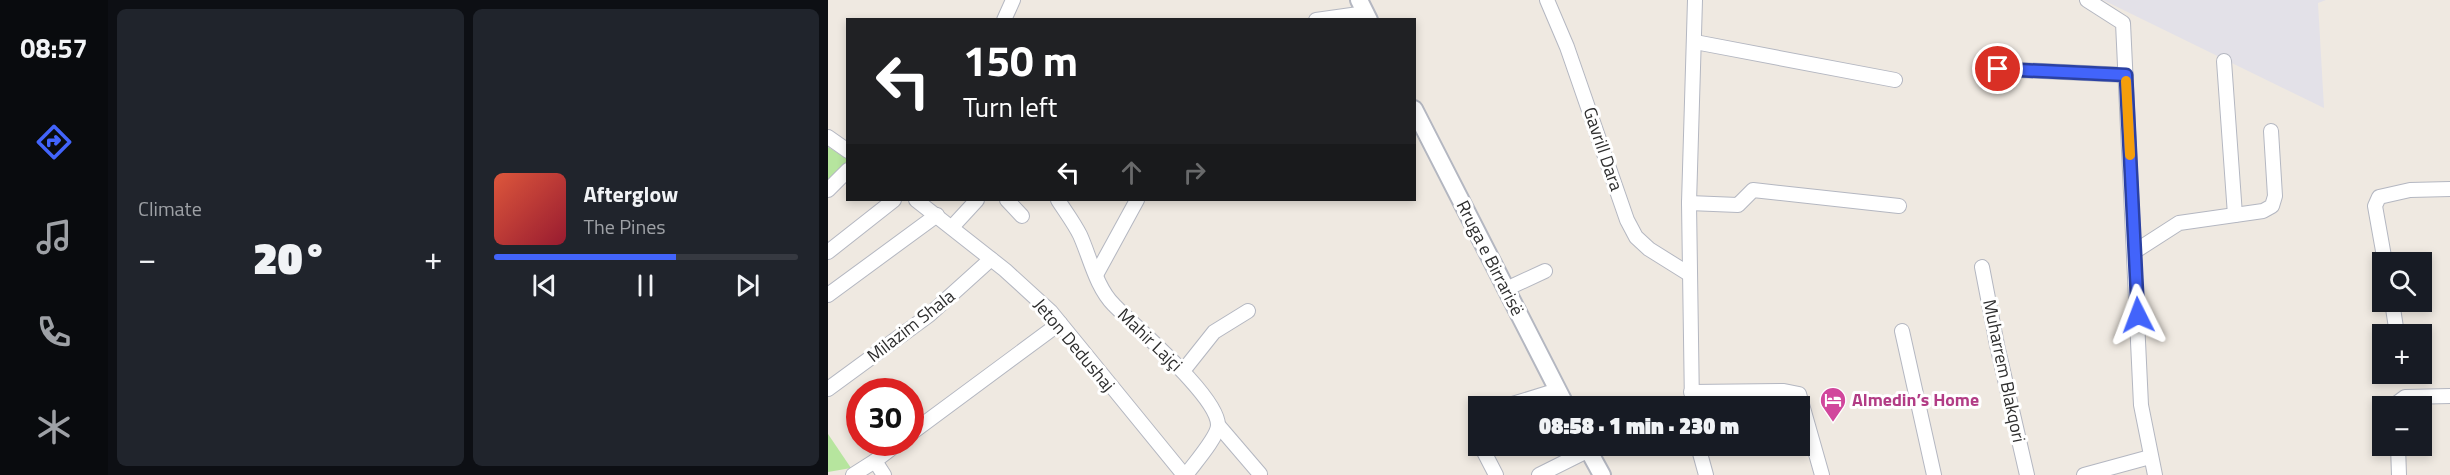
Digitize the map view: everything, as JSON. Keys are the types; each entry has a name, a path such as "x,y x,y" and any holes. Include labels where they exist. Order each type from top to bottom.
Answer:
{"street":[{"path":"1005,18 1013,0"},
{"name":"Gavrill Dara","path":"1547,0 1567,47 1627,220 1636,237 1648,249 1689,274"},
{"path":"1691,396 1689,203 1695,0"},
{"path":"2087,0 2123,23 2141,405 2155,475"},
{"path":"1327,18 1364,11"},
{"path":"1695,42 1895,80"},
{"path":"2224,61 2235,215"},
{"path":"1998,69 2126,75"},
{"name":"Rruga e Birrarisë","path":"1416,113 1561,396"},
{"path":"2134,252 2179,223 2264,211 2272,206 2275,196 2271,131"},
{"path":"828,137 846,150"},
{"path":"828,190 846,172"},
{"path":"2383,252 2375,206 2379,197 2409,190 2450,189"},
{"path":"1689,203 1738,205 1753,190 1899,206"},
{"path":"828,252 893,201"},
{"name":"Jeton Dedushaj","path":"917,201 953,226 1051,312 1185,475"},
{"path":"953,226 976,201"},
{"path":"1008,201 1022,216"},
{"name":"Mahir Lajçi","path":"1059,201 1079,233 1096,275 1111,303 1183,371 1211,407 1218,424 1260,474"},
{"path":"1096,275 1136,201"},
{"path":"828,296 937,215"},
{"name":"Milazim Shala","path":"828,389 929,315 991,259"},
{"name":"Muharrem Blakqori","path":"1982,267 2027,475"},
{"path":"1506,289 1545,271"},
{"path":"1183,371 1214,332 1248,311"},
{"path":"924,424 1060,323"},
{"path":"1902,332 1934,475"},
{"path":"1538,396 1558,390"},
{"path":"1691,392 1784,391 1799,394 1822,475"},
{"path":"2432,396 2450,396"},
{"path":"1185,475 1216,433 1218,424"},
{"path":"853,475 881,456"},
{"path":"1486,456 1496,475"},
{"path":"1539,475 1573,456"},
{"path":"1592,456 1602,475"},
{"path":"1701,456 1706,475"},
{"path":"2398,456 2398,475"},
{"path":"2084,475 2150,457"},
{"path":"874,461 884,475"}],"shaded area":[{"path":"2103,0 2326,0 2318,3 2324,108"}],"green space":[{"path":"828,147 846,158 846,171 828,190"},
{"path":"828,434 851,468 828,472"}],"slow traffic":[{"path":"2126,81 2130,155"}],"place":[{"name":"Almedin’s Home","path":"1833,423"}],"route":[{"path":"1998,69 2126,75 2138,315"}]}
